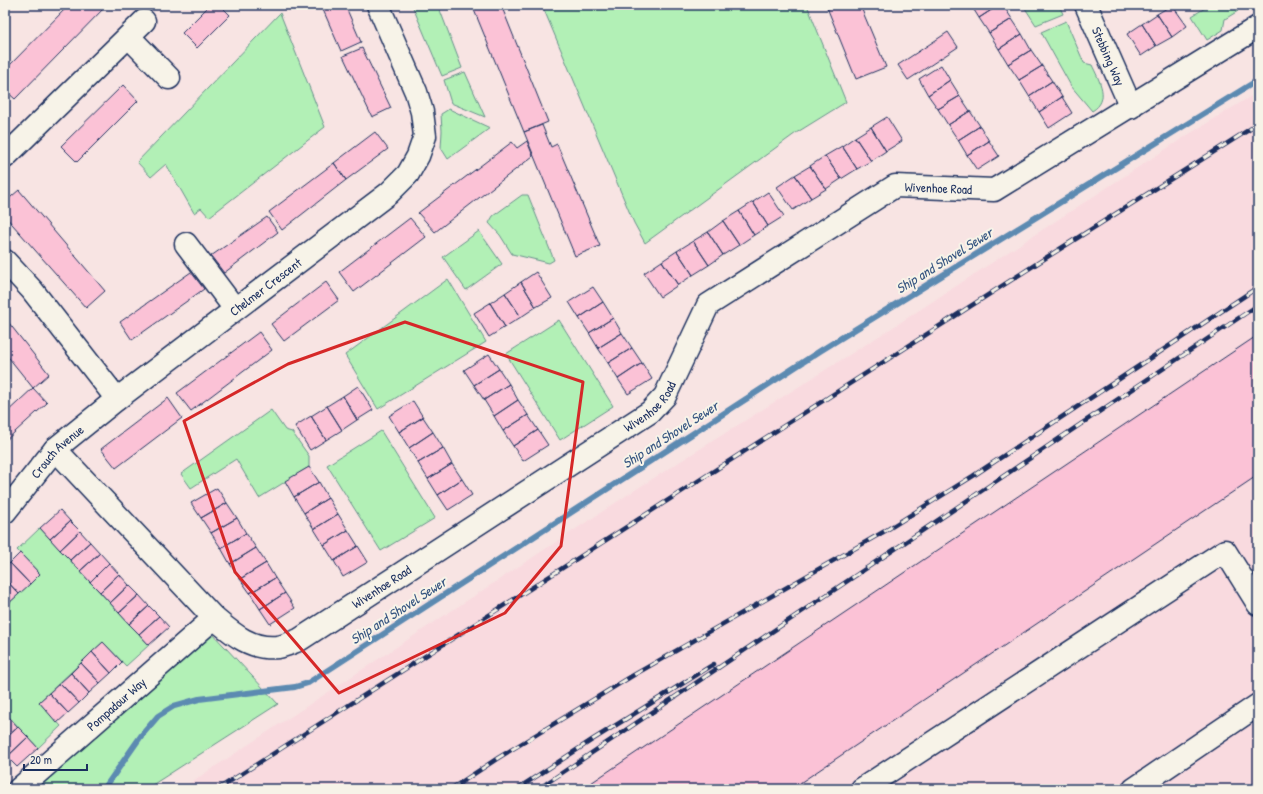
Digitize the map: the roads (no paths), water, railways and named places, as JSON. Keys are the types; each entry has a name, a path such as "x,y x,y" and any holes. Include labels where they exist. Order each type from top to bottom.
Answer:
{"street":[{"name":"Chelmer Crescent","path":"116,398 389,193 408,174 418,156 425,136 422,112 416,92 378,5"},
{"name":"Stebbing Way","path":"1086,5 1131,107"},
{"path":"5,157 144,22"},
{"name":"Wivenhoe Road","path":"55,450 214,618 237,637 258,646 279,647 299,640 650,412 665,396 708,305 895,186 994,190 1131,107 1258,27"},
{"path":"129,37 169,78"},
{"path":"186,244 235,309"},
{"path":"5,261 32,290 116,398"},
{"name":"Crouch Avenue","path":"5,512 55,450 116,398"},
{"path":"862,789 1224,551 1258,604"},
{"name":"Pompadour Way","path":"19,789 214,618"},
{"path":"1134,789 1258,705"}],"waterway":[{"name":"Ship and Shovel Sewer","path":"104,789 141,736 158,716 174,706 199,699 295,687 308,683 820,351 1258,80"}],"railway":[{"path":"218,789 1044,259 1258,124"},
{"path":"451,789 498,758 632,676 885,531 973,476 1258,287"},
{"path":"538,789 1258,305"},
{"path":"517,789 714,664"}]}
